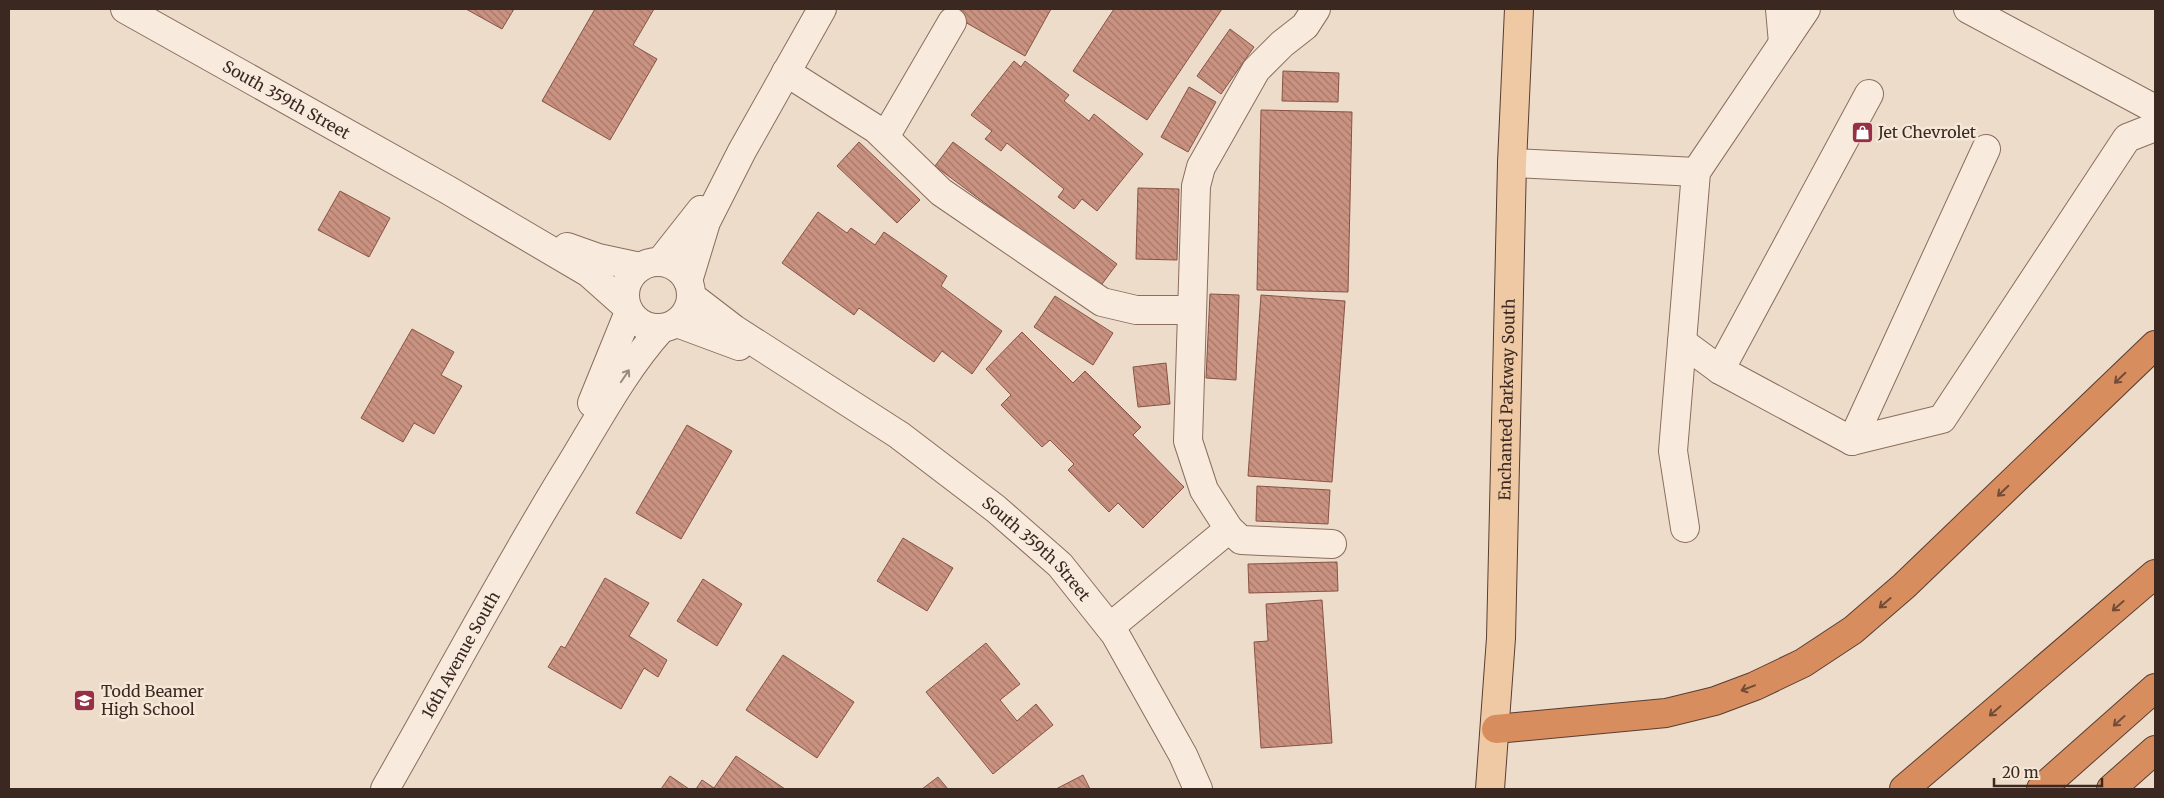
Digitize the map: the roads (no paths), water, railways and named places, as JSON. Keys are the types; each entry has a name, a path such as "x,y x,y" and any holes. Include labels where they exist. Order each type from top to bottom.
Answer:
{"highway":[{"path":"1496,729 1666,713 1715,701 1755,686 1803,663 1853,630 1904,586 2155,345"},
{"path":"1904,789 2155,574"},
{"path":"2041,789 2155,688"},
{"path":"2111,789 2155,750"}],"main road":[{"name":"Enchanted Parkway South","path":"1490,789 1496,729 1501,638 1512,163 1519,9"}],"street":[{"name":"South 359th Street","path":"125,9 448,190 588,273 628,309"},
{"path":"742,151 687,230 650,265 631,275 626,284 624,295 628,309 643,326 669,326 690,306 690,289 706,222 742,151 822,9"},
{"path":"1316,9 1306,26 1282,44 1256,70 1201,166 1196,186 1188,440 1204,490 1229,530 1241,540 1332,544"},
{"path":"1780,9 1783,43"},
{"path":"1685,528 1673,451 1696,172 1806,9"},
{"path":"1968,9 2155,109"},
{"path":"885,137 952,22"},
{"path":"786,72 876,129 941,192 1102,302 1136,310 1192,310"},
{"path":"1720,370 1869,94"},
{"path":"1682,342 1720,370 1852,441 1942,419 2127,138 2155,127"},
{"path":"1852,441 1986,149"},
{"path":"1512,163 1696,172"},
{"name":"South 359th Street","path":"448,190 576,251 650,265"},
{"path":"650,265 676,268 690,289"},
{"name":"South 359th Street","path":"690,289 734,329 899,435 996,509 1060,565 1110,627 1183,755 1198,789"},
{"name":"16th Avenue South","path":"394,786 535,522 602,382 628,309"},
{"name":"South 359th Street","path":"669,326 698,329 803,373"},
{"name":"16th Avenue South","path":"535,522 619,384 646,345 669,326"},
{"path":"1110,627 1229,530"}],"place":[{"name":"Jet Chevrolet","path":"1862,132"},
{"name":"Todd Beamer High School","path":"85,700"}]}
